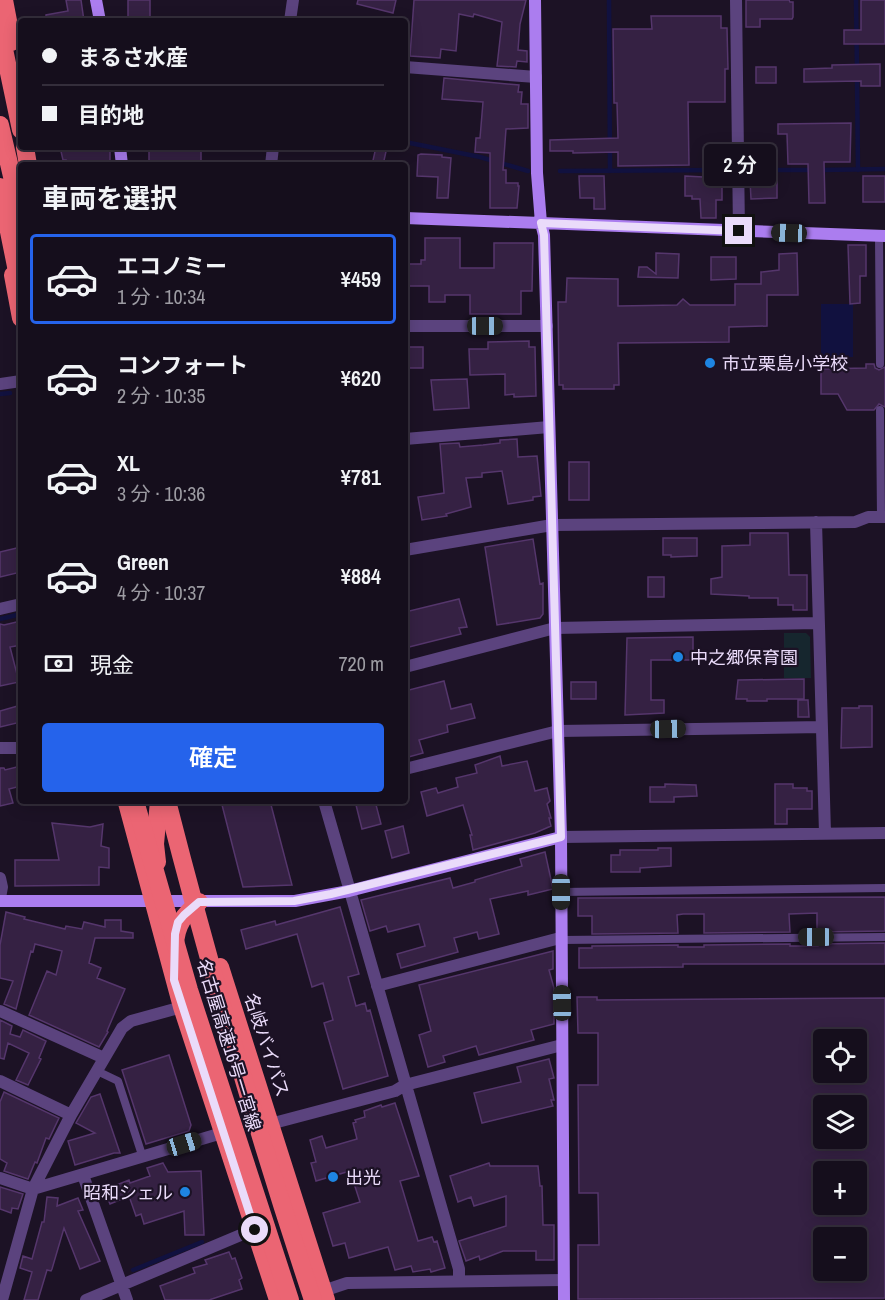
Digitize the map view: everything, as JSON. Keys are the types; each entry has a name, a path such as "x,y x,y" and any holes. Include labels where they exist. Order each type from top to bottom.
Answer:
{"highway":[{"path":"4,0 18,72"},
{"path":"0,30 18,116"},
{"path":"0,125 18,202"},
{"path":"0,187 18,276"},
{"path":"0,208 18,302"},
{"path":"127,804 182,1007 278,1300"},
{"name":"名古屋高速16号一宮線","path":"136,804 189,990 290,1300"},
{"path":"152,901 159,882 155,844 159,804"},
{"name":"名古屋高速16号一宮線","path":"168,804 197,920 269,1168 320,1297"},
{"name":"名岐バイパス","path":"176,804 199,902 270,1124 320,1297"},
{"path":"174,980 175,934 178,922 199,902"}],"street":[{"path":"96,0 99,18"},
{"path":"290,18 293,0"},
{"path":"535,0 537,173 544,235 561,837 564,1300"},
{"path":"736,0 739,231"},
{"path":"408,67 536,77"},
{"path":"0,200 18,202"},
{"path":"408,218 882,236"},
{"path":"408,326 547,326"},
{"path":"0,384 18,381"},
{"path":"408,439 549,427"},
{"path":"408,549 552,525 855,522 868,517 883,517"},
{"path":"816,522 825,833"},
{"path":"0,609 18,605"},
{"path":"408,666 555,628 818,623"},
{"path":"408,768 558,731 822,727"},
{"path":"0,748 18,748"},
{"path":"325,804 459,1269 459,1280"},
{"path":"0,878 2,887 0,899 294,901 349,891 561,837 885,833"},
{"path":"377,986 561,939"},
{"path":"2,1300 3,1287 33,1189 71,1115 104,1058 126,1023 182,1007"},
{"path":"0,1011 104,1058"},
{"path":"270,1124 395,1092 405,1085 562,1045"},
{"path":"0,1081 71,1115"},
{"path":"0,1178 33,1189 222,1133"},
{"path":"83,1175 127,1300"},
{"path":"86,1300 255,1230"},
{"path":"320,1297 347,1283 563,1280"}],"lane":[{"path":"880,363 882,236"},
{"path":"880,410 883,517"},
{"path":"561,892 885,888"},
{"path":"561,939 885,937"},
{"path":"97,1071 118,1081 142,1158"}],"shaded area":[{"path":"821,304 853,304 853,357 821,357"},
{"path":"784,633 806,633 810,637 811,678 784,678"}],"building":[{"path":"66,0 81,0 84,18 46,18 46,15 68,11"},
{"path":"128,0 150,0 150,18 128,18"},
{"path":"358,0 396,0 393,13 357,4"},
{"path":"414,0 526,0 520,24 518,50 527,51 527,62 517,61 516,67 497,66 502,22 474,14 473,17 459,14 456,51 441,49 440,58 410,56"},
{"path":"746,0 789,0 793,2 793,17 792,19 760,19 760,27 746,27"},
{"path":"861,0 885,0 885,44 844,44 844,30 861,30"},
{"path":"651,16 721,16 721,28 727,28 728,69 725,69 725,102 688,102 689,165 618,166 618,152 550,151 550,140 618,138 617,103 614,103 613,29 652,29"},
{"path":"880,64 880,86 861,86 861,81 804,82 804,69 832,68 832,65"},
{"path":"756,67 776,67 776,83 756,83"},
{"path":"444,78 519,85 518,92 522,92 521,104 528,104 528,128 506,129 503,170 506,170 506,183 518,183 517,208 490,208 490,153 475,152 476,138 480,138 483,102 442,99"},
{"path":"851,123 850,162 824,162 825,203 809,203 808,164 788,164 787,134 778,134 778,124"},
{"path":"61,150 110,150 110,162 66,162 63,160"},
{"path":"149,150 201,150 201,162 149,162"},
{"path":"375,150 386,150 384,162 373,162"},
{"path":"418,155 451,158 448,198 437,198 438,177 417,176"},
{"path":"777,174 777,198 751,199 750,180 762,180 762,175"},
{"path":"579,176 604,176 605,209 594,209 594,198 580,198"},
{"path":"685,176 722,178 722,200 716,200 716,218 701,218 700,199 685,196"},
{"path":"863,176 885,176 885,202 863,202"},
{"path":"425,238 460,238 460,268 494,268 494,243 533,243 532,291 521,291 521,314 470,314 470,295 445,295 445,302 429,302 429,286 408,286 408,264 421,264 421,260 425,260"},
{"path":"848,245 866,245 866,276 860,276 860,303 850,304"},
{"path":"656,253 679,254 678,278 638,277 639,267 647,267 656,274"},
{"path":"797,253 798,295 767,295 767,326 729,327 729,342 618,343 619,385 614,385 614,389 563,389 563,385 559,385 558,302 566,302 567,278 618,279 618,306 677,305 683,299 690,305 735,305 735,284 761,284 761,272 779,270 779,254"},
{"path":"711,257 736,257 736,279 711,280"},
{"path":"529,341 529,347 535,347 536,396 505,395 505,374 470,375 469,349 488,349 488,342"},
{"path":"408,347 423,347 423,368 408,368"},
{"path":"866,364 874,364 879,370 885,367 885,407 879,404 874,410 847,410 838,394 821,394 821,369 866,368"},
{"path":"467,379 469,408 434,410 431,380"},
{"path":"517,439 518,457 537,456 541,496 533,497 533,500 508,504 502,471 482,473 482,477 466,478 471,507 446,514 447,516 422,520 418,497 444,493 440,444 459,443 460,447"},
{"path":"569,462 589,462 589,500 569,500"},
{"path":"750,533 788,533 789,575 807,575 807,610 793,610 793,605 778,605 778,598 711,594 711,579 722,577 722,546 750,545"},
{"path":"663,538 697,538 697,556 663,555"},
{"path":"533,539 540,584 543,583 543,614 540,618 497,625 485,547"},
{"path":"18,548 18,573 0,577 0,552"},
{"path":"648,577 664,577 664,597 648,597"},
{"path":"459,599 467,627 459,628 461,634 408,647 408,611"},
{"path":"18,622 18,646 10,647 18,682 0,686 0,624"},
{"path":"693,637 693,660 651,660 651,700 664,700 664,713 625,715 627,638"},
{"path":"804,679 804,699 747,701 747,699 736,699 738,680"},
{"path":"444,681 451,709 471,704 475,718 447,725 448,732 419,740 423,753 408,757 408,690"},
{"path":"571,682 596,682 596,699 571,699"},
{"path":"798,700 808,700 809,717 798,717"},
{"path":"18,706 18,723 0,727 0,711"},
{"path":"859,706 872,706 872,747 841,748 842,708 859,708"},
{"path":"500,756 502,766 527,761 535,791 547,788 551,826 535,833 473,850 470,835 472,835 463,805 427,816 421,792 436,788 438,793 458,787 456,778 477,773 475,765"},
{"path":"18,767 18,787 9,789 13,803 0,806 0,768 5,770"},
{"path":"665,784 696,785 697,796 674,797 674,802 650,802 650,787 665,787"},
{"path":"775,784 793,784 793,788 807,788 807,791 812,791 812,809 787,809 787,824 775,824"},
{"path":"222,804 271,804 292,885 243,887"},
{"path":"376,804 381,824 362,829 356,805"},
{"path":"52,823 90,827 103,824 101,846 109,848 109,868 99,867 99,885 15,886 15,860 59,860"},
{"path":"403,826 409,853 392,858 385,831"},
{"path":"658,848 671,848 671,866 640,868 640,872 611,872 611,855 620,855 620,850 658,850"},
{"path":"545,852 553,889 528,895 528,891 490,899 499,934 479,939 477,932 454,938 458,952 401,968 397,954 425,946 419,924 388,932 386,926 370,931 361,900 450,878 453,888 522,866 520,859"},
{"path":"885,897 885,931 817,932 817,913 789,914 790,932 704,933 704,914 683,914 677,915 678,933 592,934 592,916 578,916 578,898"},
{"path":"340,907 359,974 348,977 356,1006 365,1003 367,1011 370,1010 388,1076 343,1089 324,1023 333,1020 323,983 312,987 297,934 246,949 241,930 275,921 276,925"},
{"path":"6,912 65,929 66,926 82,929 84,922 105,927 105,920 121,920 121,931 133,933 133,938 95,938 89,963 101,968 97,978 125,989 108,1032 99,1047 29,1015 47,971 56,975 62,951 35,944 33,952 31,951 16,1009 4,1004 13,981 0,978 0,945"},
{"path":"885,943 885,964 683,964 683,967 579,968 579,948 592,948 592,946 704,947 704,945 790,944 790,946 818,946 818,944"},
{"path":"553,951 553,969 549,970 554,988 554,1024 531,1030 534,1040 479,1055 476,1046 443,1056 445,1062 428,1067 419,1035 431,1031 419,985"},
{"path":"577,997 597,997 597,1000 885,998 885,1298 578,1299 578,1245 599,1245 598,1193 579,1193 578,1085 598,1085 598,1033 578,1033"},
{"path":"0,1020 12,1026 10,1034 20,1037 23,1030 46,1041 39,1058 41,1059 28,1085 16,1080 29,1053 8,1043 4,1059 0,1058"},
{"path":"169,1055 191,1125 189,1131 146,1144 122,1070"},
{"path":"549,1059 554,1078 549,1079 554,1100 551,1100 553,1106 482,1123 474,1093 521,1082 517,1067"},
{"path":"4,1092 59,1118 49,1139 46,1138 37,1163 35,1162 28,1179 4,1171 7,1163 0,1159 0,1102"},
{"path":"100,1094 120,1153 75,1165 68,1141 95,1133 76,1123 91,1097"},
{"path":"395,1103 419,1176 400,1181 418,1241 432,1237 434,1242 437,1241 445,1268 431,1272 430,1269 413,1272 411,1266 395,1270 388,1247 349,1258 345,1243 333,1246 323,1213 360,1202 350,1171 316,1181 311,1163 316,1162 310,1140 322,1136 326,1148 357,1139 353,1123 365,1117 364,1111"},
{"path":"163,1163 168,1172 201,1171 204,1235 185,1235 184,1211 144,1224 141,1214 136,1216 129,1196 110,1204 104,1190 129,1180 130,1183 150,1176 147,1168"},
{"path":"489,1163 490,1166 538,1166 540,1186 542,1186 543,1225 554,1225 554,1260 536,1260 536,1251 503,1251 480,1260 479,1256 466,1261 459,1241 506,1226 506,1196 474,1206 471,1197 458,1202 450,1176"},
{"path":"0,1187 23,1194 18,1209 12,1208 11,1213 0,1209"},
{"path":"47,1197 58,1198 57,1206 78,1198 83,1210 78,1211 100,1261 80,1269 64,1228 52,1269 47,1270 38,1300 24,1300 32,1272 20,1268 23,1256 32,1259 42,1222 44,1222"},
{"path":"229,1252 232,1259 235,1258 242,1278 239,1280 242,1289 209,1300 165,1300 160,1286 195,1273 193,1268 207,1264 205,1260"}],"waterway":[{"path":"609,0 610,171"},
{"path":"856,0 857,69"},
{"path":"857,78 858,170"},
{"path":"408,143 480,157 528,171"},
{"path":"821,170 885,169"},
{"path":"560,171 729,170"},
{"path":"746,170 812,170"},
{"path":"0,394 10,393"},
{"path":"0,619 18,615"},
{"path":"133,1270 202,1242"}],"place":[{"name":"市立栗島小学校","path":"710,363"},
{"name":"中之郷保育園","path":"678,657"},
{"name":"出光","path":"333,1177"},
{"name":"昭和シェル","path":"185,1192"}],"route":[{"path":"255,1230 174,980 175,934 178,922 199,902 294,901 349,891 561,837 544,235 541,223 739,231"}]}
